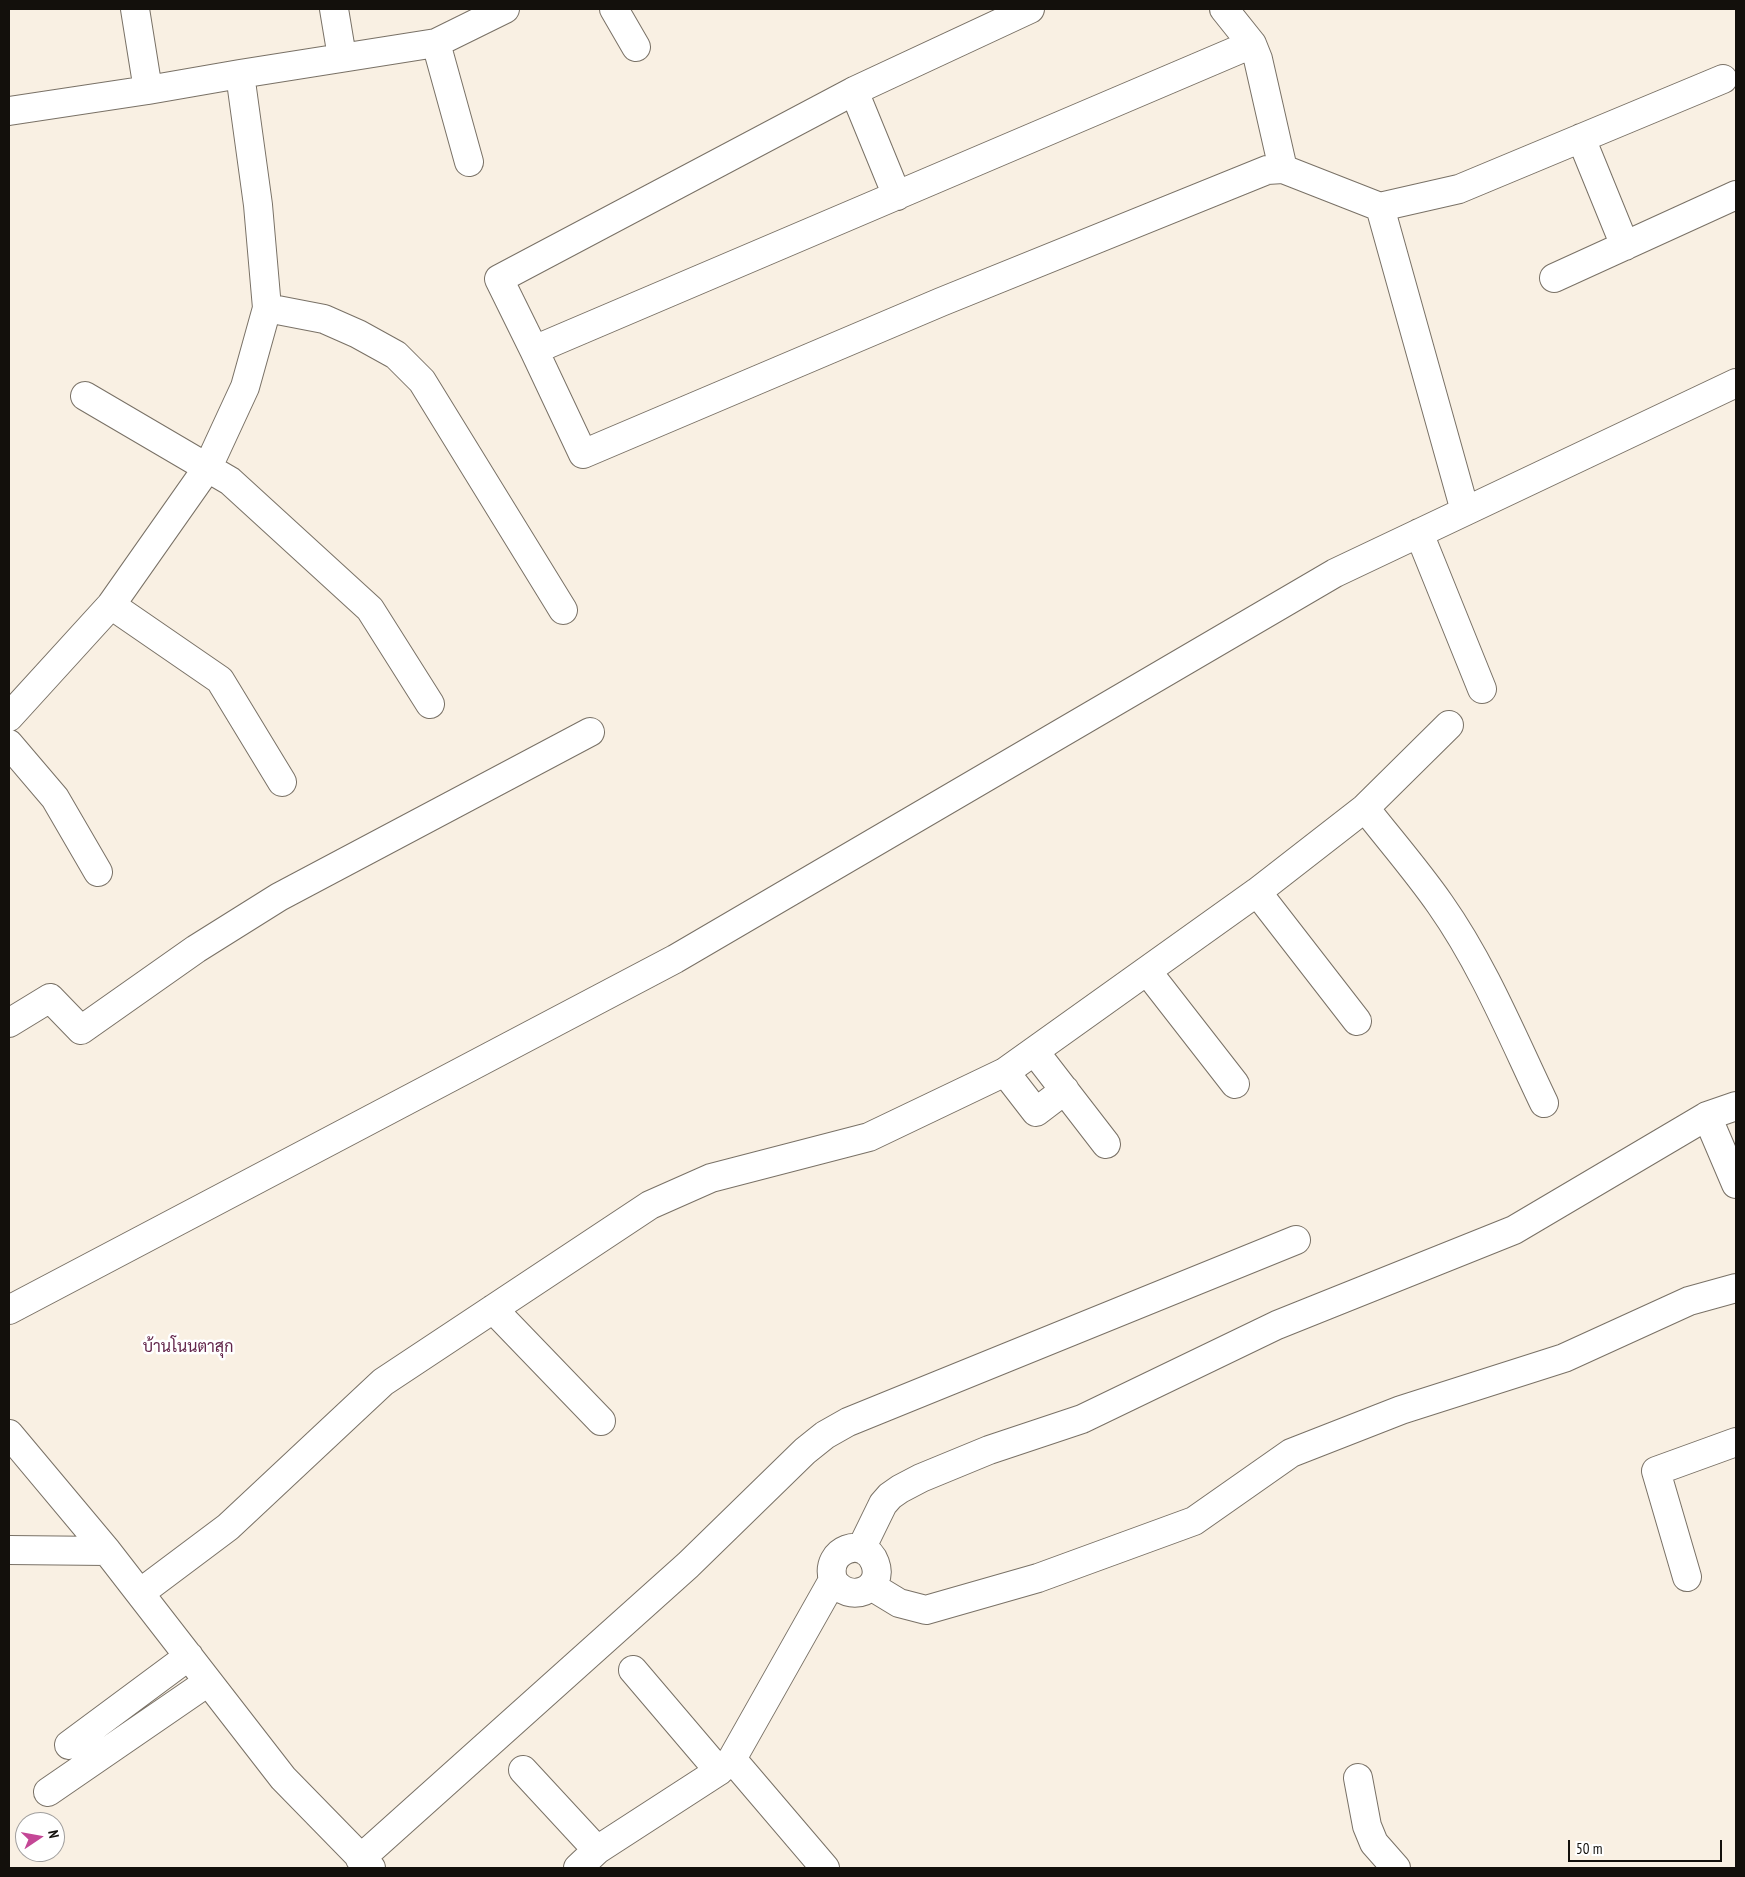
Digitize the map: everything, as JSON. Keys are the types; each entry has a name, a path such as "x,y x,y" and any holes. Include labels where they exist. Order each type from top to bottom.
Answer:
{"street":[{"path":"135,9 148,90"},
{"path":"334,9 342,57"},
{"path":"9,111 436,43 505,9"},
{"path":"614,9 636,47"},
{"path":"1030,9 854,92 499,279 583,454 950,298 1267,170 1283,169 1380,207 1460,189 1723,79"},
{"path":"1224,9 1252,44 1258,59 1283,169"},
{"path":"436,43 469,162"},
{"path":"534,350 1252,44"},
{"path":"9,718 111,605 208,468 245,387 267,308 258,205 240,74"},
{"path":"854,92 897,196"},
{"path":"1581,138 1625,246"},
{"path":"1554,278 1736,195"},
{"path":"1380,207 1465,512"},
{"path":"267,308 324,318 358,334 396,355 422,381 563,610"},
{"path":"9,1310 676,960 1335,573 1736,383"},
{"path":"85,396 230,481 370,608 430,704"},
{"path":"1419,533 1482,690"},
{"path":"111,605 220,680 282,782"},
{"path":"140,1593 228,1526 383,1382 650,1205 711,1178 869,1137 1005,1072 1257,892 1365,808 1449,725"},
{"path":"9,1022 50,998 80,1030 196,949 279,897 590,732"},
{"path":"9,744 54,798 98,872"},
{"path":"1365,808 1440,904 1459,934 1478,966 1544,1103"},
{"path":"1257,892 1358,1021"},
{"path":"1147,971 1235,1084"},
{"path":"1035,1052 1106,1144"},
{"path":"1005,1072 1036,1112 1065,1090"},
{"path":"861,1549 883,1504 900,1489 921,1478 989,1450 1082,1419 1277,1325 1514,1230 1707,1116 1736,1106"},
{"path":"1707,1116 1736,1184"},
{"path":"9,1434 107,1551 283,1778 366,1863 688,1565 805,1451 824,1436 848,1422 1296,1240"},
{"path":"871,1586 899,1603 926,1610 1038,1578 1194,1521 1292,1453 1401,1410 1564,1358 1690,1301 1736,1288"},
{"path":"493,1309 601,1422"},
{"path":"1687,1577 1656,1471 1736,1442"},
{"path":"846,1549 861,1549 868,1552 876,1565 877,1572 871,1586 865,1591 850,1593 837,1586 833,1580 831,1573 835,1558 846,1549"},
{"path":"9,1550 107,1551"},
{"path":"523,1770 587,1859 725,1765 833,1580"},
{"path":"69,1745 189,1656"},
{"path":"634,1670 825,1868"},
{"path":"48,1792 208,1682"},
{"path":"1358,1778 1367,1826 1374,1843 1396,1868"}],"district":[{"name":"บ้านโนนตาสุก","path":"188,1347"}]}
